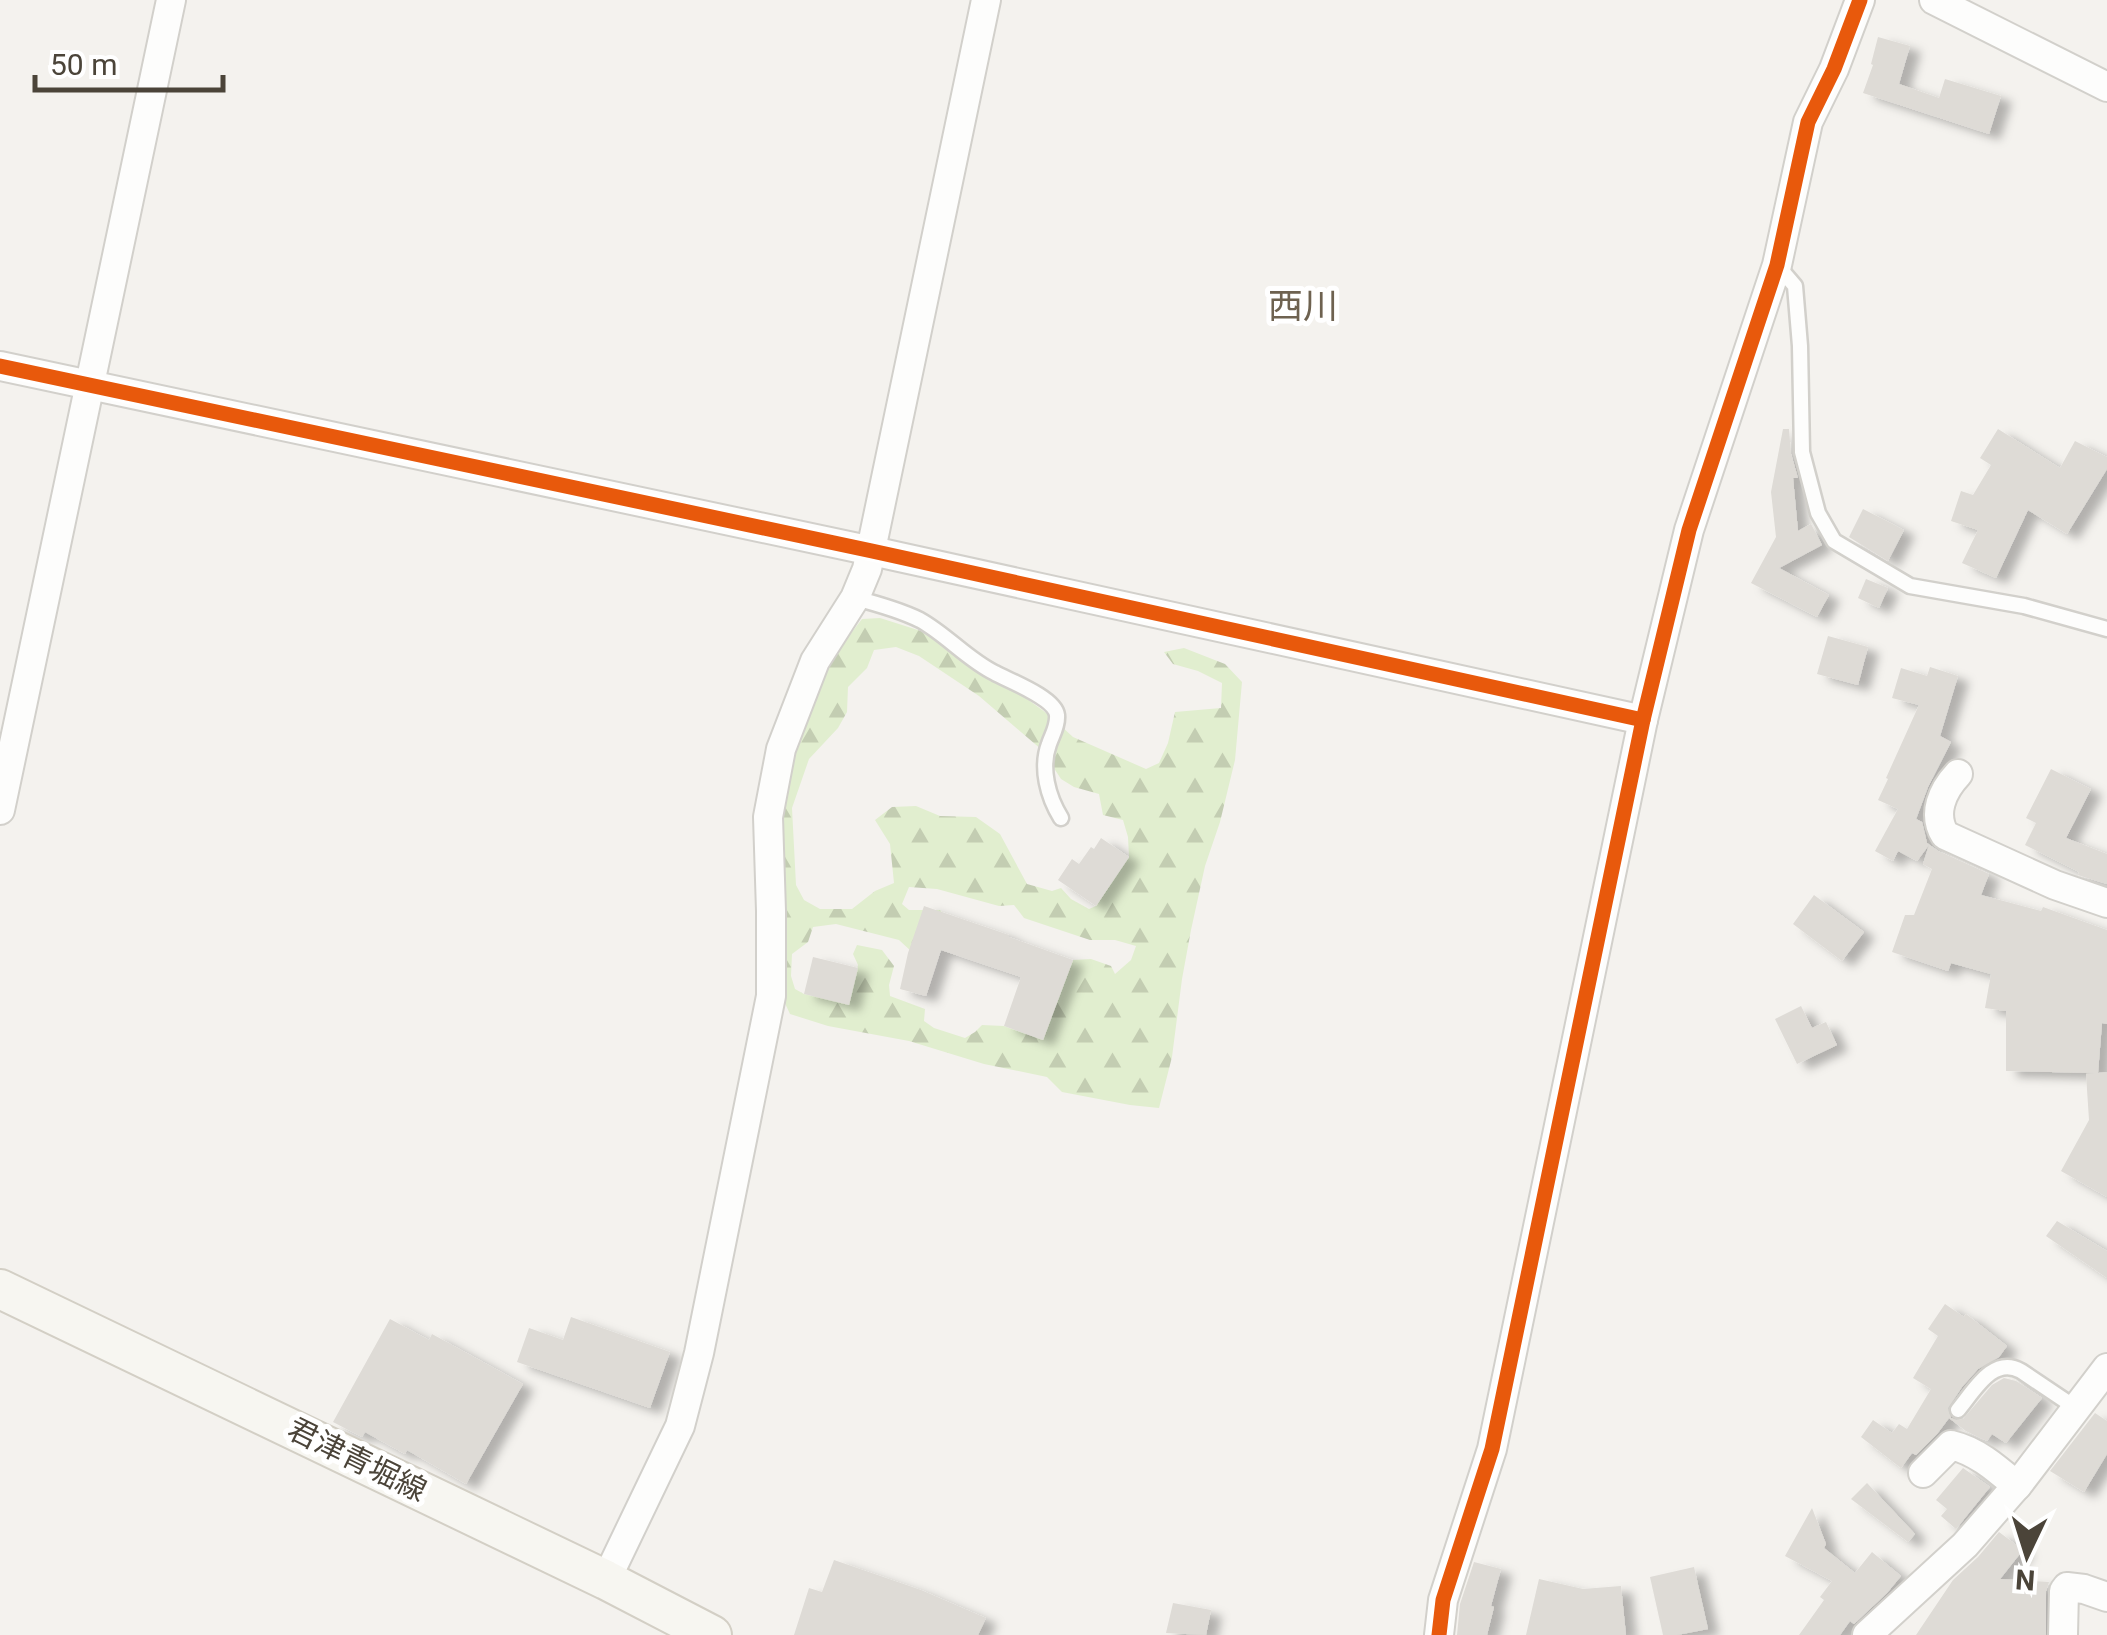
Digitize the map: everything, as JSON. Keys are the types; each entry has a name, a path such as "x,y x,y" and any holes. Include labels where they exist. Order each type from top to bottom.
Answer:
{"main road":[{"name":"君津青堀線","path":"0,1289 606,1580 712,1635"}],"street":[{"path":"0,810 171,0"},
{"path":"606,1580 680,1426 699,1353 770,996 768,817 781,748 815,661 855,598 872,551 986,0"},
{"path":"1439,1635 1444,1600 1492,1448 1643,720 1689,530 1778,265 1808,122 1834,69 1860,0"},
{"path":"1934,0 2107,87"},
{"path":"0,366 1643,720"},
{"path":"1958,774 1948,785 1939,812 1940,828 1946,835 2055,885 2107,903"},
{"path":"1867,1635 1965,1545 2017,1486 2107,1368"},
{"path":"1923,1472 1951,1446 1965,1448 2017,1486"},
{"path":"2063,1635 2067,1587 2107,1597"}],"lane":[{"path":"1778,265 1795,286 1802,452 1818,513 1834,542 1910,586 2024,606 2107,628"},
{"path":"855,598 921,621 990,671 1054,706 1055,732 1044,766 1053,805 1061,818"},
{"path":"1958,1410 1992,1370 2002,1366 2014,1367 2076,1408"}],"green space":[{"path":"880,618 921,631 990,679 1019,693 1073,737 1146,769 1159,763 1175,712 1221,708 1222,683 1173,664 1164,652 1184,648 1225,664 1242,682 1235,760 1191,930 1172,1057 1159,1108 1062,1092 1047,1077 790,1014 783,999 773,812 810,702 835,654 862,619","holes":["896,647 919,656 979,696 1042,750 1061,779 1099,794 1103,815 1123,820 1129,857 1096,906 1089,909 1061,888 1052,891 1027,884 1000,834 976,817 940,816 916,806 892,807 875,820 890,844 894,883 875,891 852,909 820,909 804,900 796,885 792,808 809,759 838,728 847,712 848,687 867,668 874,650","909,887 937,889 999,906 1014,905 1024,918 1090,940 1115,940 1136,946 1131,960 1115,974 1111,966 1091,959 1073,960 1043,1040 1004,1026 982,1025 965,1038 934,1028 924,1021 925,1009 890,996 894,966 882,950 857,945 853,954 858,965 849,1004 795,989 792,954 808,942 813,927 836,924 899,940 912,952 948,920 940,910 909,910 902,904"]}],"building":[{"path":"1878,37 1910,46 1899,84 1939,98 1945,79 2001,96 1989,134 1863,93"},
{"path":"1783,429 1789,429 1798,478 1793,478 1798,531 1811,524 1822,545 1779,568 1829,595 1817,617 1751,583 1776,537 1771,492"},
{"path":"1998,429 2060,468 2075,441 2107,457 2107,469 2067,534 2028,510 1996,578 1962,563 1978,530 1951,521 1961,491 1973,495 1991,465 1980,458"},
{"path":"1863,509 1904,530 1888,561 1849,537"},
{"path":"1866,579 1888,588 1879,608 1858,598"},
{"path":"1828,636 1868,647 1858,685 1817,674"},
{"path":"1930,667 1958,676 1940,736 1951,742 1916,819 1922,822 1927,843 1989,874 1981,895 2041,911 2043,907 2107,930 2107,1024 2102,1023 2098,1073 2107,1072 2107,1197 2061,1171 2089,1120 2086,1074 2095,1073 2006,1071 2006,1011 1985,1008 1991,974 1951,963 1948,971 1892,952 1905,915 1914,915 1932,869 1923,864 1929,845 1917,861 1898,851 1893,861 1875,851 1898,809 1878,800 1919,705 1892,698 1901,668 1927,676"},
{"path":"2051,769 2091,789 2066,838 2107,854 2107,884 2078,875 2079,872 2025,845 2036,823 2026,818"},
{"path":"1101,838 1129,857 1096,906 1058,880 1072,859 1079,864"},
{"path":"1814,895 1864,932 1842,961 1793,924"},
{"path":"924,906 1073,960 1043,1040 1004,1026 1021,977 941,950 926,996 900,989"},
{"path":"813,957 858,968 849,1005 804,994"},
{"path":"1801,1006 1812,1028 1826,1022 1837,1045 1797,1064 1775,1019"},
{"path":"2057,1221 2107,1251 2107,1278 2046,1236"},
{"path":"1945,1304 1964,1317 1966,1314 2007,1346 1962,1387 1948,1408 1951,1418 1963,1419 1992,1385 2004,1378 2042,1398 2006,1443 1992,1434 1987,1441 1949,1418 1901,1468 1861,1437 1873,1420 1892,1433 1899,1424 1907,1429 1931,1389 1913,1378 1938,1336 1928,1329"},
{"path":"571,1317 670,1352 650,1408 517,1362 529,1328 563,1340"},
{"path":"390,1319 429,1340 432,1334 523,1384 466,1484 407,1450 405,1454 365,1432 362,1437 333,1422"},
{"path":"2095,1413 2107,1421 2107,1454 2084,1492 2050,1471"},
{"path":"1963,1468 1990,1487 1956,1529 1941,1516 1947,1509 1936,1500"},
{"path":"1867,1483 1915,1534 1908,1542 1851,1499"},
{"path":"1812,1508 1826,1544 1824,1548 1855,1573 1872,1552 1901,1576 1854,1624 1850,1621 1840,1635 1799,1635 1824,1600 1820,1597 1832,1581 1785,1556"},
{"path":"1999,1532 2023,1550 2000,1579 2049,1582 2046,1635 1916,1635 1953,1580"},
{"path":"834,1560 986,1618 978,1635 794,1635 809,1588 822,1592"},
{"path":"1474,1562 1501,1569 1491,1606 1494,1607 1487,1635 1457,1635 1460,1604"},
{"path":"1694,1567 1708,1629 1663,1635 1650,1577"},
{"path":"1539,1579 1583,1589 1621,1586 1626,1635 1526,1635"},
{"path":"1173,1603 1211,1610 1206,1635 1166,1633"}],"cycle path":[{"path":"1439,1635 1443,1600 1492,1449 1643,720 1689,530 1777,265 1808,122 1834,69 1860,0"},
{"path":"0,366 1643,720"}],"district":[{"name":"西川","path":"1303,306"}]}
